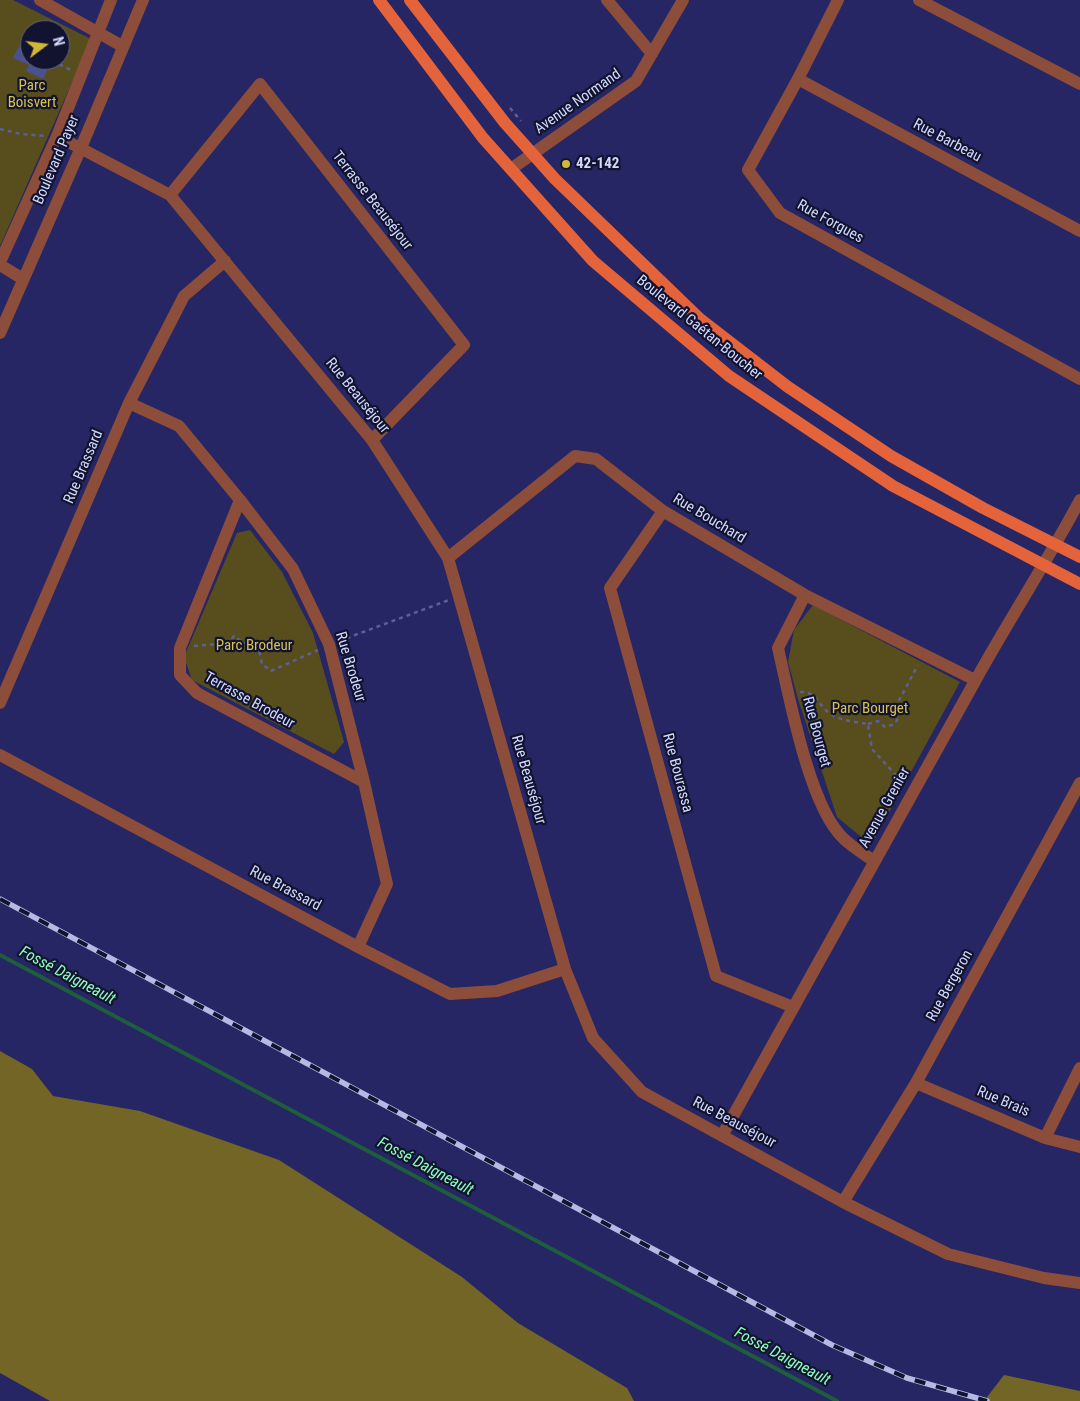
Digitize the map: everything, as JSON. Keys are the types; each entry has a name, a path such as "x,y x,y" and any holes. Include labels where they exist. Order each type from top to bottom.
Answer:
{"main road":[{"name":"Boulevard Gaétan-Boucher","path":"379,0 484,138 592,261 728,376 893,486 1080,584"},
{"name":"Boulevard Gaétan-Boucher","path":"410,0 505,123 555,178 700,319 788,387 890,456 983,508 1080,557"}],"street":[{"path":"40,0 122,46"},
{"name":"Boulevard Payer","path":"0,263 57,136 97,32 112,0"},
{"name":"Boulevard Payer","path":"0,333 80,150 142,0"},
{"path":"607,0 652,54"},
{"name":"Avenue Normand","path":"511,169 636,81 683,0"},
{"name":"Rue Forgues","path":"838,0 798,79 748,170 780,213 1080,379"},
{"path":"919,0 1080,84"},
{"name":"Rue Barbeau","path":"798,79 1080,231"},
{"name":"Terrasse Beauséjour","path":"170,194 260,84 464,345 372,440"},
{"name":"Rue Beauséjour","path":"57,136 80,150 170,194 372,440 448,558 565,969 593,1038 642,1092 723,1134 844,1202 948,1254 1044,1278 1080,1283"},
{"name":"Rue Brassard","path":"0,703 129,403 184,296 225,262"},
{"path":"0,263 23,279"},
{"name":"Rue Brodeur","path":"129,403 179,426 240,500 293,570 329,644 364,782 387,884 358,947"},
{"name":"Rue Bouchard","path":"448,558 575,456 596,459 663,512 805,595 975,680"},
{"name":"Terrasse Brodeur","path":"240,500 180,648 180,675 197,693 364,782"},
{"name":"Avenue Grenier","path":"723,1134 975,680 1042,564 1057,544 1080,500"},
{"name":"Rue Bourassa","path":"663,512 610,588 612,598 716,976 793,1007"},
{"name":"Rue Bourget","path":"805,595 778,648 788,692 817,798 842,837 874,861"},
{"name":"Rue Brassard","path":"0,755 358,947 450,994 497,991 565,969"},
{"name":"Rue Bergeron","path":"844,1202 916,1083 1080,783"},
{"path":"1045,1138 1080,1068"},
{"name":"Rue Brais","path":"916,1083 1045,1138 1080,1147"}],"path":[{"path":"70,70 81,75"},
{"path":"506,102 524,125"},
{"path":"0,129 21,134 57,136"},
{"path":"180,648 229,643 234,636 244,643 257,641 262,664 271,671 329,644 459,596"},
{"path":"788,692 807,692 816,697 832,715 868,724 878,721 885,727 895,724 900,714 896,706 924,655"},
{"path":"868,724 872,749 912,793"}],"green space":[{"name":"Parc Boisvert","path":"0,0 13,0 53,20 20,20 20,70 70,70 70,28 91,39 0,246"},
{"name":"Parc Brodeur","path":"250,530 282,572 313,633 344,742 334,754 192,680 184,657 237,533"},
{"name":"Parc Bourget","path":"813,605 960,682 874,840 865,840 837,817 798,699 788,662 794,630"}],"shaded area":[{"path":"0,1051 32,1069 53,1096 140,1111 279,1160 462,1277 518,1323 627,1388 634,1401 50,1401 0,1373"},
{"path":"1004,1375 1080,1391 1080,1401 984,1401"}],"building":[{"path":"20,44 20,61 13,58"},
{"path":"26,70 47,70 43,79"}],"waterway":[{"name":"Fossé Daigneault","path":"0,955 837,1401"}],"railway":[{"path":"0,899 832,1345 907,1378 987,1401"}],"place":[{"name":"42-142","path":"566,164"}]}
